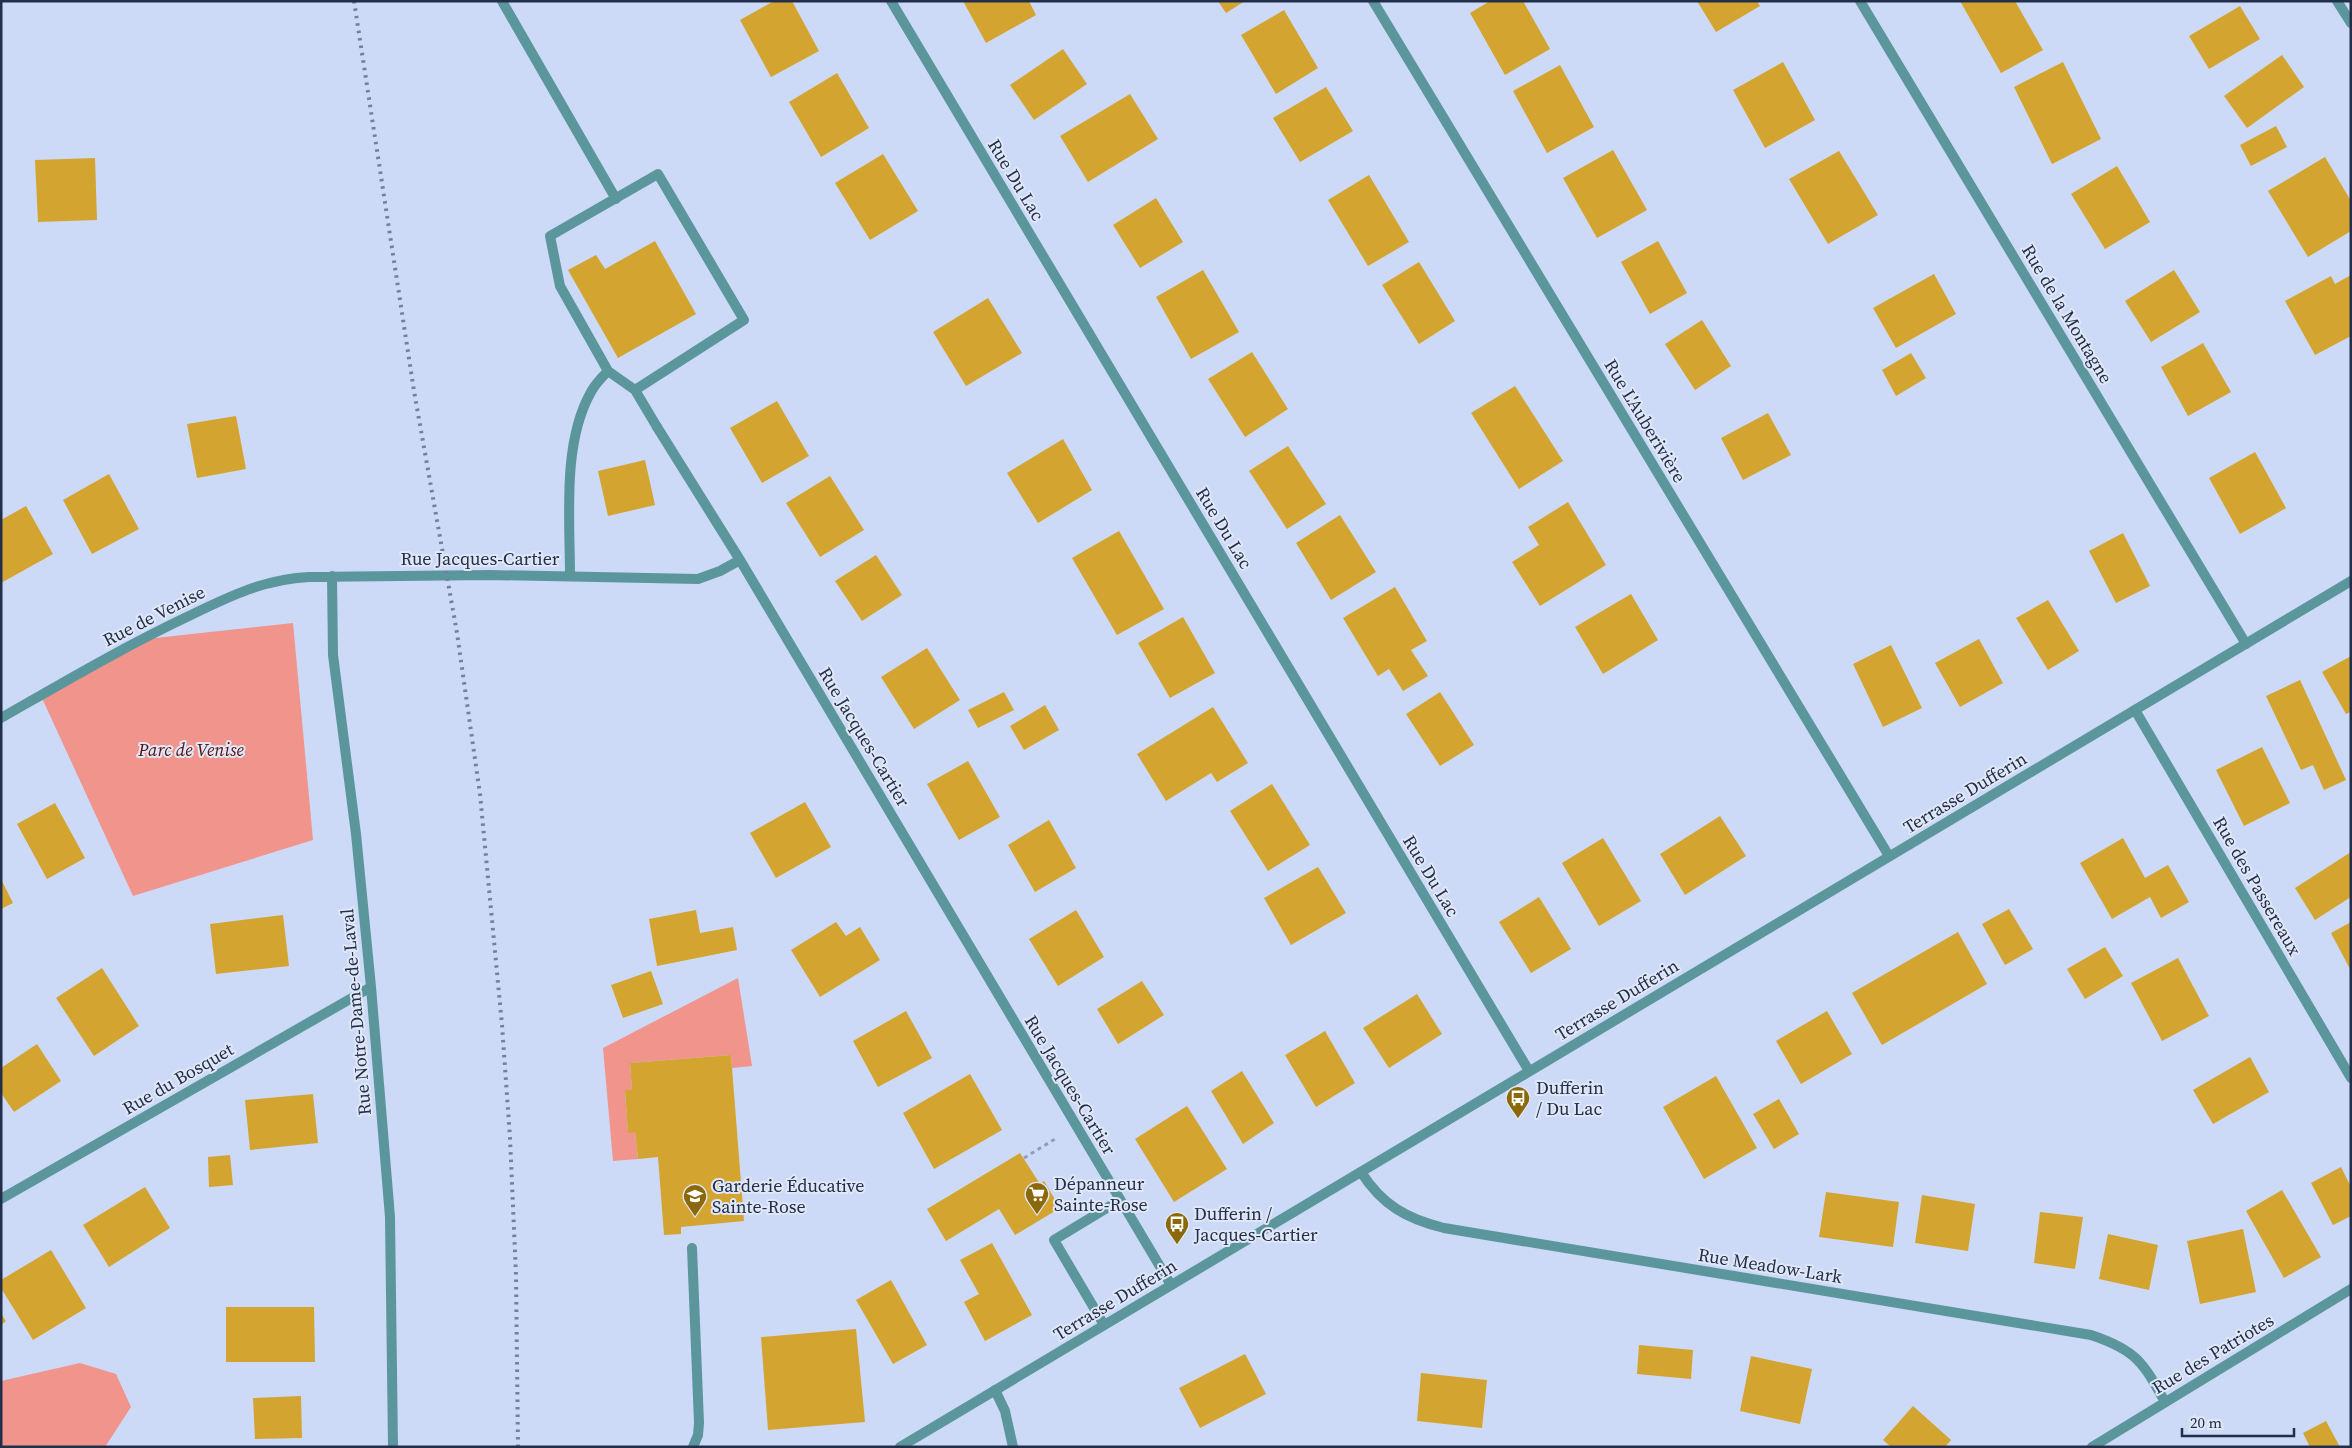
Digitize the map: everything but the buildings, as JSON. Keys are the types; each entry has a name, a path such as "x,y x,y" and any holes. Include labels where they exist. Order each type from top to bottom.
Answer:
{"street":[{"path":"502,1 616,199"},
{"name":"Rue Du Lac","path":"891,1 1529,1071"},
{"name":"Rue L'Auberivière","path":"1373,1 1889,856"},
{"name":"Rue de la Montagne","path":"1860,1 2246,644"},
{"path":"2337,1 2351,23"},
{"path":"635,390 744,320 658,174 550,236 560,286 608,370 635,390 740,560"},
{"path":"570,576 571,478 575,437 581,413 592,390 608,370"},
{"name":"Rue Jacques-Cartier","path":"332,576 570,576 698,579 720,572 740,560 1171,1285"},
{"name":"Rue de Venise","path":"1,718 137,640 247,588 288,578 332,576"},
{"name":"Rue Notre-Dame-de-Laval","path":"332,576 333,655 356,834 390,1217 394,1447"},
{"name":"Terrasse Dufferin","path":"900,1447 2351,581"},
{"name":"Rue des Passereaux","path":"2135,710 2351,1078"},
{"name":"Rue du Bosquet","path":"1,1198 371,987"},
{"name":"Rue Meadow-Lark","path":"1361,1172 1376,1194 1390,1206 1420,1221 1444,1228 2091,1335 2113,1342 2127,1350 2140,1361 2165,1402"},
{"path":"1104,1325 1054,1240 1120,1200"},
{"path":"692,1248 698,1423 698,1435 693,1447"},
{"name":"Rue des Patriotes","path":"2092,1447 2351,1289"},
{"path":"995,1390 1005,1411 1012,1447"}],"path":[{"path":"1024,1158 1057,1138"}],"green space":[{"name":"Parc de Venise","path":"293,623 313,840 133,896 41,696 137,640"},
{"path":"738,978 752,1066 732,1068 731,1055 630,1063 632,1090 625,1091 628,1132 635,1132 638,1159 613,1161 603,1048"},
{"path":"80,1363 116,1374 131,1407 105,1447 1,1447 1,1381"}],"railway":[{"path":"354,1 414,391 457,633 480,794 502,1025 510,1138 516,1275 518,1447"}],"place":[{"name":"Dufferin / Du Lac","path":"1518,1119"},
{"name":"Dépanneur Sainte-Rose","path":"1037,1215"},
{"name":"Garderie Éducative Sainte-Rose","path":"695,1217"},
{"name":"Dufferin / Jacques-Cartier","path":"1177,1245"}]}
